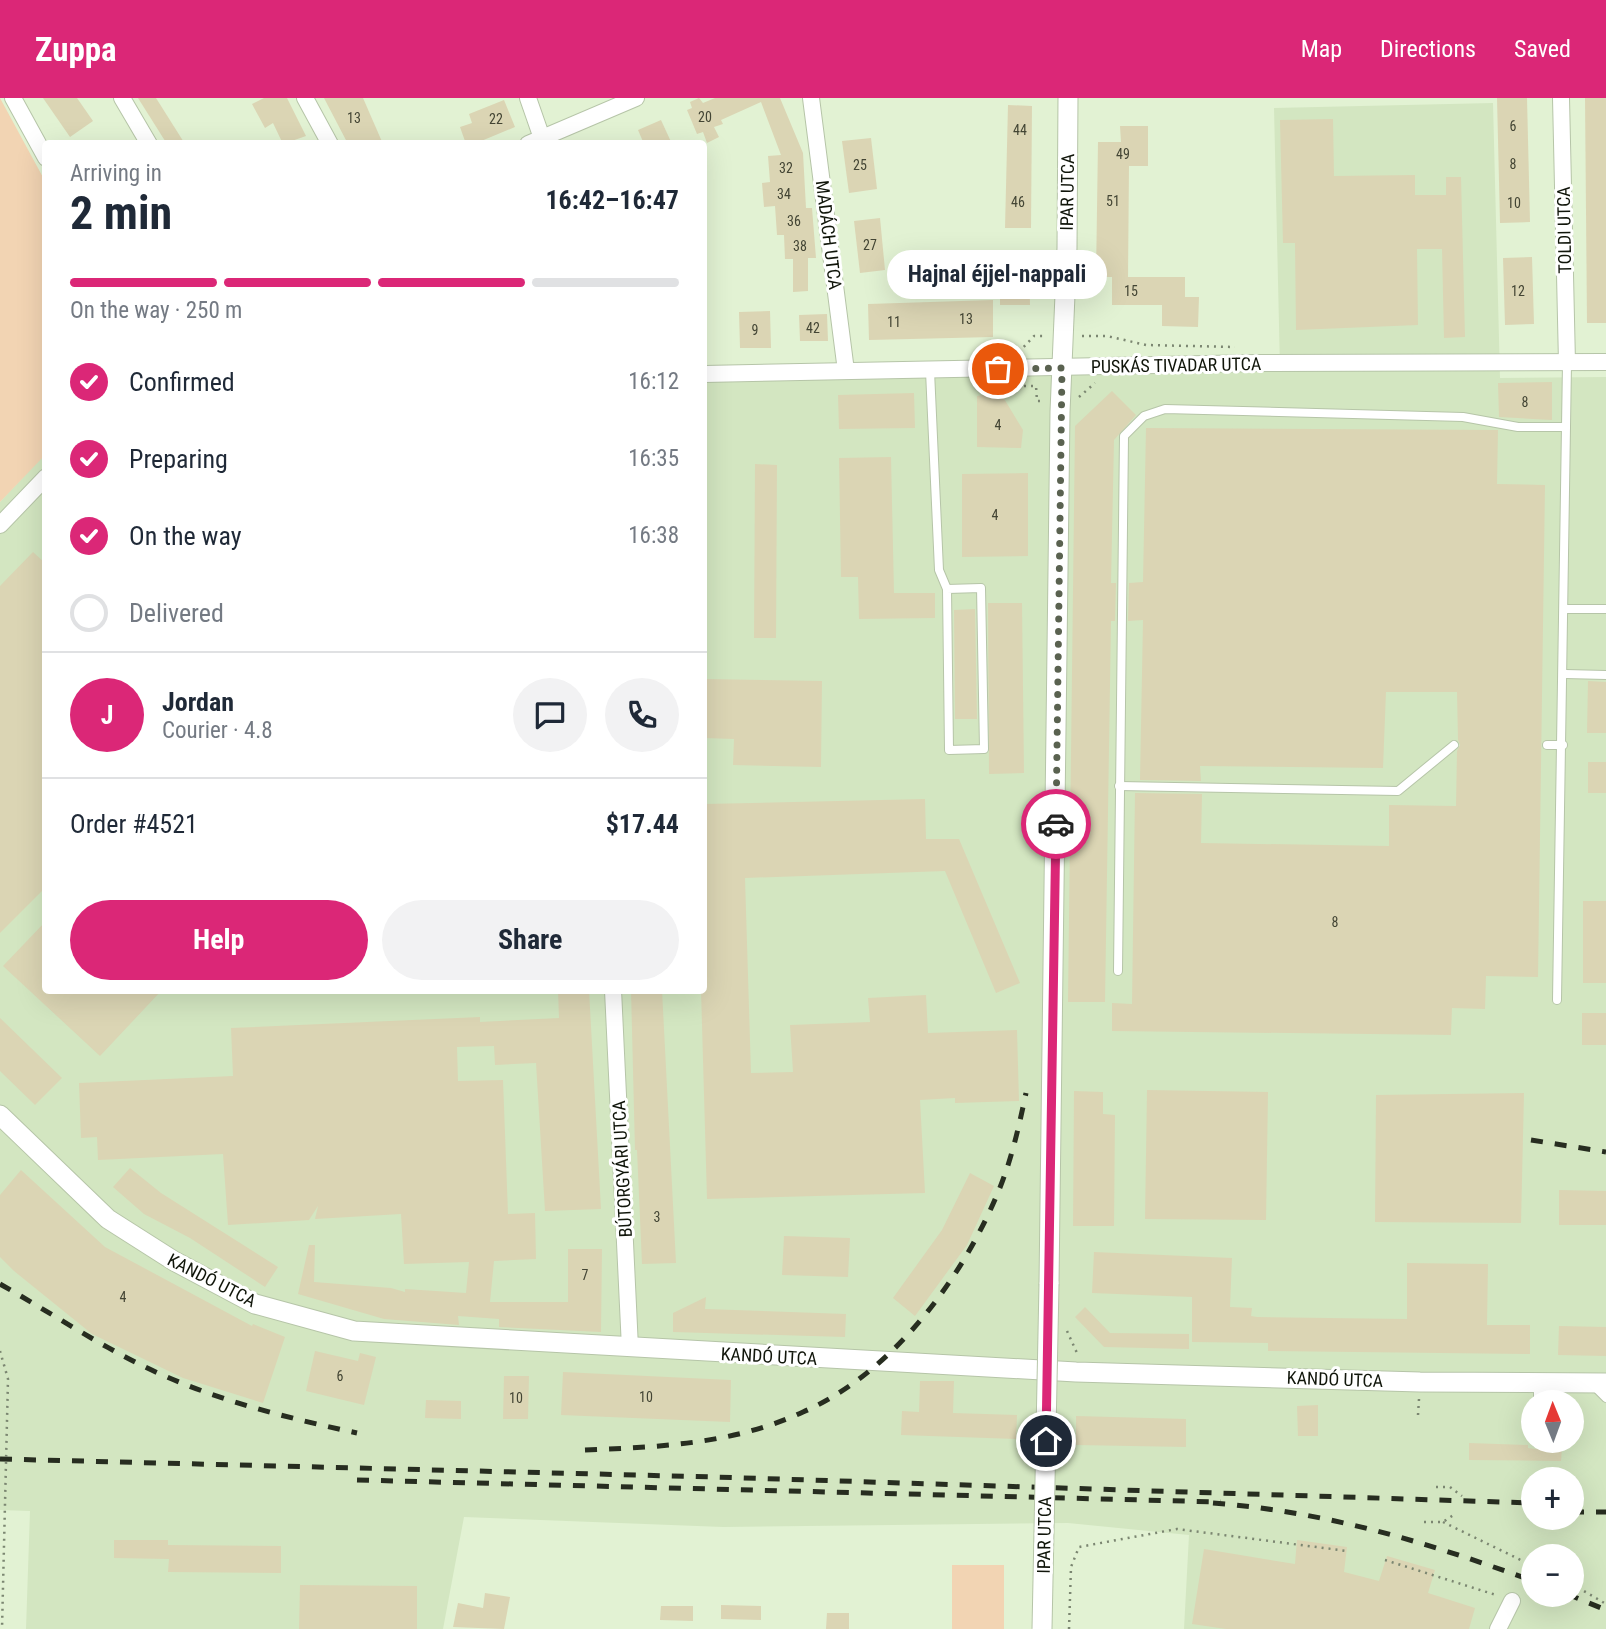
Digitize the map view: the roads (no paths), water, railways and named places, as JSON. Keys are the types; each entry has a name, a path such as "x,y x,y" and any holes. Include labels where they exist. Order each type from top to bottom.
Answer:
{"street":[{"path":"13,98 42,151"},
{"path":"122,98 147,140"},
{"path":"304,98 328,140"},
{"path":"528,98 544,140 636,98"},
{"name":"MADÁCH UTCA","path":"811,98 846,371"},
{"name":"IPAR UTCA","path":"1042,1629 1068,98"},
{"name":"TOLDI UTCA","path":"1562,98 1567,363"},
{"name":"PUSKÁS TIVADAR UTCA","path":"707,374 1256,363 1606,362"},
{"path":"0,525 42,481"},
{"name":"BÚTORGYÁRI UTCA","path":"613,994 630,1348"},
{"name":"KANDÓ UTCA","path":"0,1115 107,1219 174,1262 255,1304 354,1331 1076,1372 1521,1392"},
{"name":"KANDÓ UTCA","path":"1576,1390 1601,1388"},
{"path":"1498,1629 1512,1601"}],"lane":[{"path":"1557,1000 1565,674 1567,363"},
{"path":"930,371 939,570 947,589 949,750 984,749 981,588 947,589"},
{"path":"1118,971 1124,436 1144,415 1166,409 1463,417 1518,427 1566,427"},
{"path":"1565,608 1606,609"},
{"path":"1565,674 1606,675"},
{"path":"1119,786 1398,791 1454,745"},
{"path":"1547,745 1563,745"}],"railway":[{"path":"585,1450 696,1442 750,1431 803,1412 836,1395 867,1373 895,1348 921,1319 966,1256 1004,1178 1026,1093"},
{"path":"1531,1140 1606,1152"},
{"path":"0,1284 139,1364 191,1387 246,1405 357,1433"},
{"path":"0,1459 714,1477 1521,1503"},
{"path":"357,1480 1221,1502"},
{"path":"1213,1503 1337,1521 1415,1542 1521,1577"},
{"path":"1584,1512 1606,1512"},
{"path":"1584,1601 1606,1610"}],"place":[{"name":"Hajnal éjjel-nappali","path":"998,369"}]}
